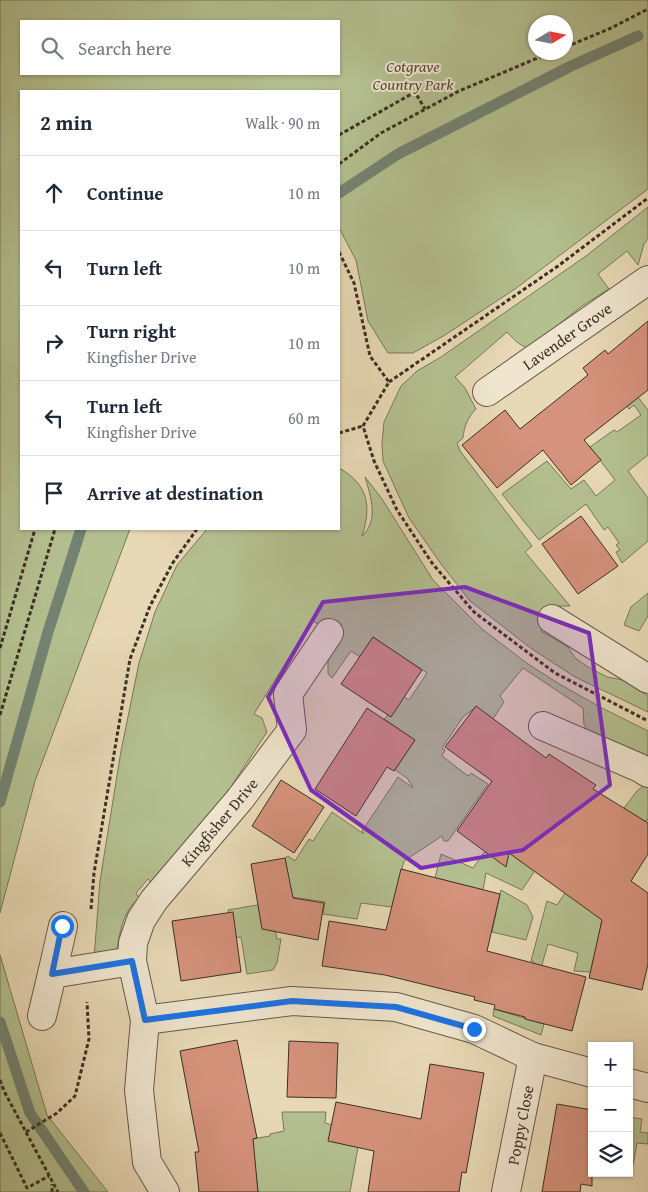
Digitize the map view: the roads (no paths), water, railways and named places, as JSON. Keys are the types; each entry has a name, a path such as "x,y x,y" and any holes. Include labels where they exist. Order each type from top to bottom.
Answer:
{"street":[{"name":"Lavender Grove","path":"486,392 648,280"},
{"path":"552,619 648,680"},
{"name":"Kingfisher Drive","path":"165,1192 147,1162 140,1090 145,1020 132,961 134,943 139,928 154,900 240,799 292,730 288,694 329,633"},
{"path":"544,726 648,773"},
{"path":"42,1016 62,926"},
{"path":"52,974 132,961"},
{"path":"145,1020 292,1001 396,1007 474,1029 533,1057 588,1072"},
{"name":"Poppy Close","path":"506,1192 533,1057"},
{"path":"633,1084 648,1088"}],"waterway":[{"path":"340,192 398,154 571,66 638,36"},
{"path":"0,802 48,632 81,530"},
{"path":"0,1022 30,1113 84,1192"}],"park label":[{"name":"Cotgrave Country Park","path":"413,75"}]}
